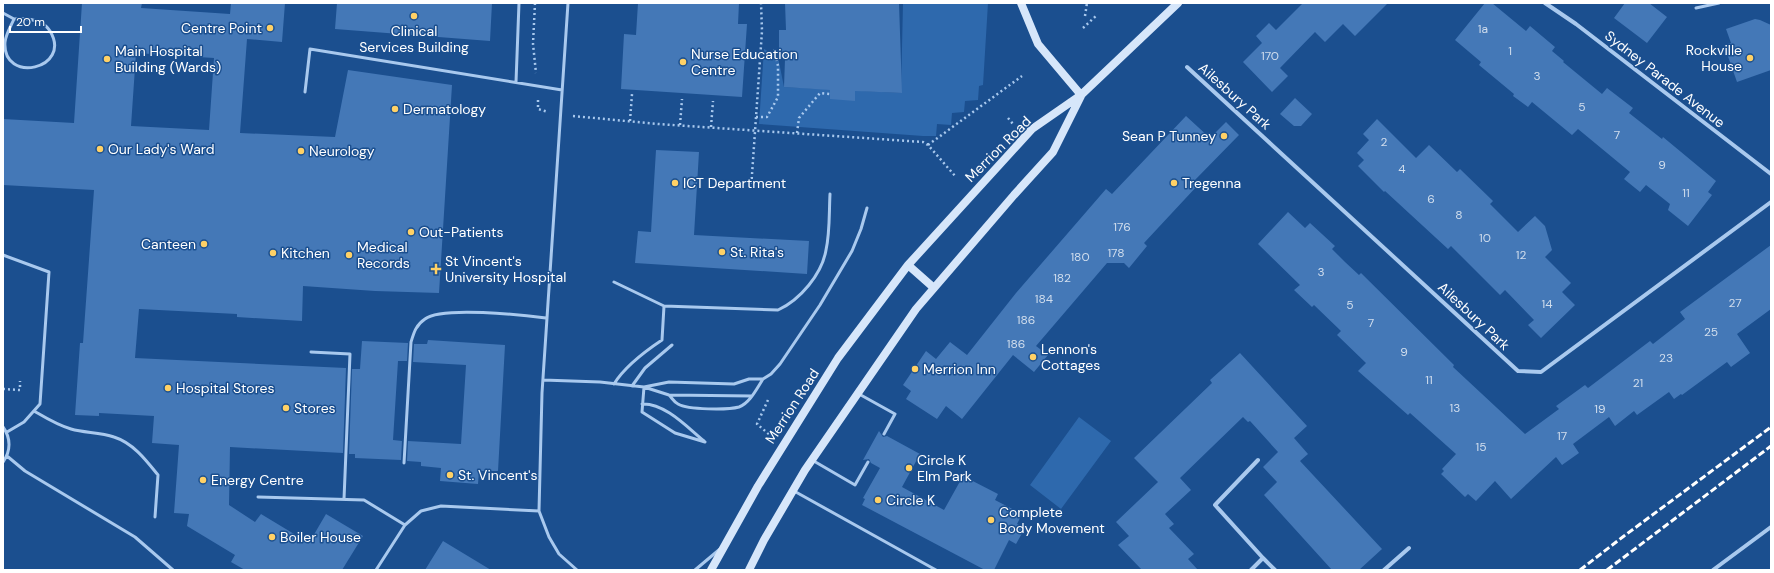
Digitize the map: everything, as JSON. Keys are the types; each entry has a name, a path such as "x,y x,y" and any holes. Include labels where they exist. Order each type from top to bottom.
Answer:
{"main road":[{"path":"1021,3 1038,44 1060,68 1081,95"},
{"name":"Merrion Road","path":"711,570 782,445 838,358 908,265 1032,129 1081,95 1178,3"},
{"name":"Merrion Road","path":"749,570 793,490 812,460 916,309 1014,194 1053,152 1081,95"},
{"path":"908,265 934,288"}],"street":[{"name":"Sydney Parade Avenue","path":"1545,3 1576,24 1771,174"},
{"name":"Ailesbury Park","path":"1187,67 1518,371 1542,372 1771,202"},
{"path":"1258,460 1215,505 1275,570"},
{"path":"1713,570 1771,528"},
{"path":"1384,570 1409,548"},
{"path":"1251,570 1263,558"}],"lane":[{"path":"516,82 519,3"},
{"path":"568,3 546,318 539,511 549,537 560,554 577,570"},
{"path":"1696,8 1719,3"},
{"path":"3,14 14,19 35,20 43,23 49,29 53,37 53,54 48,61 41,66 34,69 26,69 13,62 8,56 5,41 14,19"},
{"path":"305,92 310,49 562,90"},
{"path":"614,282 664,306 778,310 788,306 803,293 822,263 826,250 830,194"},
{"path":"669,396 678,405 691,408 715,409 740,406 752,396 763,379 771,374 780,364 820,305 852,251 861,229 867,208"},
{"path":"3,255 49,272 40,404 24,422 7,432"},
{"path":"614,384 621,373 662,340 664,306"},
{"path":"404,463 411,342 415,329 425,318 438,313 458,312 546,318"},
{"path":"632,386 645,368 672,345"},
{"path":"310,352 350,354 344,499"},
{"path":"644,387 669,382 734,384 749,379 763,379"},
{"path":"543,380 644,387 669,396 752,396"},
{"path":"642,404 651,403 676,417 705,442 675,433 642,412 642,404 644,387"},
{"path":"857,394 894,414 884,434"},
{"path":"34,411 50,421 71,429 114,437 132,447 143,456 158,475 155,517"},
{"path":"3,427 7,432 9,447 7,456 3,462"},
{"path":"7,456 25,471 135,537 173,570"},
{"path":"812,460 855,485 868,462"},
{"path":"793,490 936,570"},
{"path":"258,497 364,500 404,525"},
{"path":"376,570 404,525 421,511 441,506 539,511"},
{"path":"695,570 724,545"}],"path":[{"path":"536,3 533,44 538,86 538,109 561,115 630,121 923,142 928,145 956,177"},
{"path":"751,189 762,30 761,3"},
{"path":"1084,16 1087,3"},
{"path":"1083,28 1097,15"},
{"path":"756,117 767,117 778,97 778,66 774,47"},
{"path":"928,145 1022,76"},
{"path":"798,133 798,118 820,93 830,94"},
{"path":"630,121 632,94"},
{"path":"680,125 682,99"},
{"path":"711,127 712,101"},
{"path":"1008,118 1013,124"},
{"path":"771,374 776,383 757,424 782,445"},
{"path":"3,389 20,390 20,382"}],"shaded area":[{"path":"903,3 988,3 983,85 979,86 978,100 965,101 964,112 952,113 951,125 937,124 936,136 923,136 759,124 764,49 778,57 784,87 901,93"},
{"path":"1079,417 1111,441 1061,509 1030,485"}],"building":[{"path":"82,3 142,3 141,8 230,14 231,3 285,3 282,42 247,39 240,133 335,137 348,70 452,85 439,293 375,291 303,286 302,321 237,317 237,314 139,309 135,358 346,368 343,453 230,447 229,505 255,522 261,514 309,543 326,514 363,536 342,570 245,570 231,562 235,555 187,526 189,514 174,513 179,445 152,443 154,416 99,413 99,416 75,415 80,343 83,343 94,190 3,185 3,119 74,123","holes":["136,53 214,58 209,130 131,126"]},
{"name":"Clinical Services Building","path":"337,3 492,3 490,41 335,29"},
{"name":"Nurse Education Centre","path":"638,3 739,3 738,24 747,24 742,97 621,89 624,34 636,35"},
{"path":"785,3 899,3 902,93 855,91 855,101 830,99 830,90 784,87 785,59 779,59 779,30 786,30"},
{"path":"1303,3 1388,3 1355,36 1343,24 1325,42 1315,32 1280,68 1288,76 1272,92 1243,62 1262,43 1256,36 1269,23 1276,30"},
{"path":"1485,3 1492,3 1526,31 1530,26 1555,47 1552,51 1564,61 1563,62 1602,94 1607,88 1633,108 1629,113 1662,139 1663,137 1716,181 1708,192 1712,195 1688,226 1668,210 1670,204 1646,185 1640,192 1624,179 1630,172 1578,129 1572,135 1532,102 1528,107 1513,96 1514,94 1479,65 1481,62 1455,40"},
{"path":"1625,3 1649,3 1667,17 1647,43 1614,18"},
{"name":"Rockville House","path":"1755,19 1771,25 1771,70 1737,82 1724,45 1731,43 1726,29"},
{"path":"1295,98 1312,114 1301,126 1294,126 1280,114"},
{"path":"1186,116 1210,138 1226,122 1239,135 1194,181 1198,185 1144,243 1147,246 1129,268 1124,263 1107,263 1036,346 1048,355 1034,372 1013,355 962,419 946,406 937,419 906,399 911,391 903,385 926,351 936,359 950,342 967,355 1016,293 1106,189 1112,194"},
{"path":"1377,119 1416,158 1429,145 1457,172 1460,169 1493,201 1490,204 1518,232 1535,216 1545,226 1552,250 1545,257 1571,283 1562,292 1575,305 1541,338 1528,325 1534,320 1505,290 1500,295 1451,246 1448,249 1385,191 1384,192 1358,166 1364,160 1357,153 1369,140 1363,134"},
{"name":"St. Rita's","path":"656,150 699,152 694,235 809,241 807,274 635,263 638,231 651,232"},
{"path":"1288,212 1305,228 1310,223 1335,246 1332,249 1345,262 1359,275 1361,273 1454,365 1453,367 1525,434 1559,409 1556,406 1585,385 1588,388 1650,341 1653,344 1685,319 1680,312 1771,245 1771,309 1737,334 1750,353 1731,367 1727,362 1682,395 1681,394 1674,399 1669,392 1637,415 1634,411 1615,426 1609,417 1573,444 1579,453 1562,465 1556,457 1511,499 1495,481 1476,501 1468,494 1465,497 1441,474 1444,471 1442,469 1456,454 1410,413 1408,415 1358,371 1366,363 1337,335 1341,331 1314,305 1312,307 1294,290 1300,285 1258,244"},
{"path":"428,340 505,345 498,471 479,471 478,484 440,481 441,468 421,466 421,462 407,461 408,441 461,444 466,365 413,362 414,344 427,344"},
{"path":"362,341 408,343 407,361 398,361 393,440 402,441 401,460 355,458 355,454 349,454 352,369 360,369"},
{"path":"1240,353 1307,426 1294,438 1308,454 1300,461 1382,549 1359,570 1332,570 1264,495 1277,482 1263,467 1278,452 1250,421 1248,422 1243,417 1180,478 1191,490 1165,514 1174,524 1169,528 1194,554 1188,559 1198,570 1142,570 1118,545 1129,536 1116,522 1158,482 1134,458 1212,383 1210,380"},
{"path":"879,431 883,437 887,436 920,454 902,487 944,510 963,476 998,494 995,500 1022,514 1017,524 1025,528 1016,544 1009,540 994,570 985,570 862,505 865,499 863,498 880,468 871,463 869,459 863,460"},
{"path":"443,541 491,570 425,570"}],"railway":[{"path":"1580,570 1771,427"},
{"path":"1607,570 1771,446"}],"place":[{"name":"Clinical Services Building","path":"414,16"},
{"name":"Centre Point","path":"270,28"},
{"name":"Rockville House","path":"1750,58"},
{"name":"Main Hospital Building (Wards)","path":"107,59"},
{"name":"Nurse Education Centre","path":"683,62"},
{"name":"Dermatology","path":"395,109"},
{"name":"Sean P Tunney","path":"1224,136"},
{"name":"Our Lady's Ward","path":"100,149"},
{"name":"Neurology","path":"301,151"},
{"name":"ICT Department","path":"675,183"},
{"name":"Tregenna","path":"1174,183"},
{"name":"Out-Patients","path":"411,232"},
{"name":"Canteen","path":"204,244"},
{"name":"St. Rita's","path":"722,252"},
{"name":"Kitchen","path":"273,253"},
{"name":"Medical Records","path":"349,255"},
{"name":"St Vincent's University Hospital","path":"436,269"},
{"name":"Lennon's Cottages","path":"1033,357"},
{"name":"Merrion Inn","path":"915,369"},
{"name":"Hospital Stores","path":"168,388"},
{"name":"Stores","path":"286,408"},
{"name":"Circle K Elm Park","path":"909,468"},
{"name":"St. Vincent's","path":"450,475"},
{"name":"Energy Centre","path":"203,480"},
{"name":"Circle K","path":"878,500"},
{"name":"Complete Body Movement","path":"991,520"},
{"name":"Boiler House","path":"272,537"}]}
